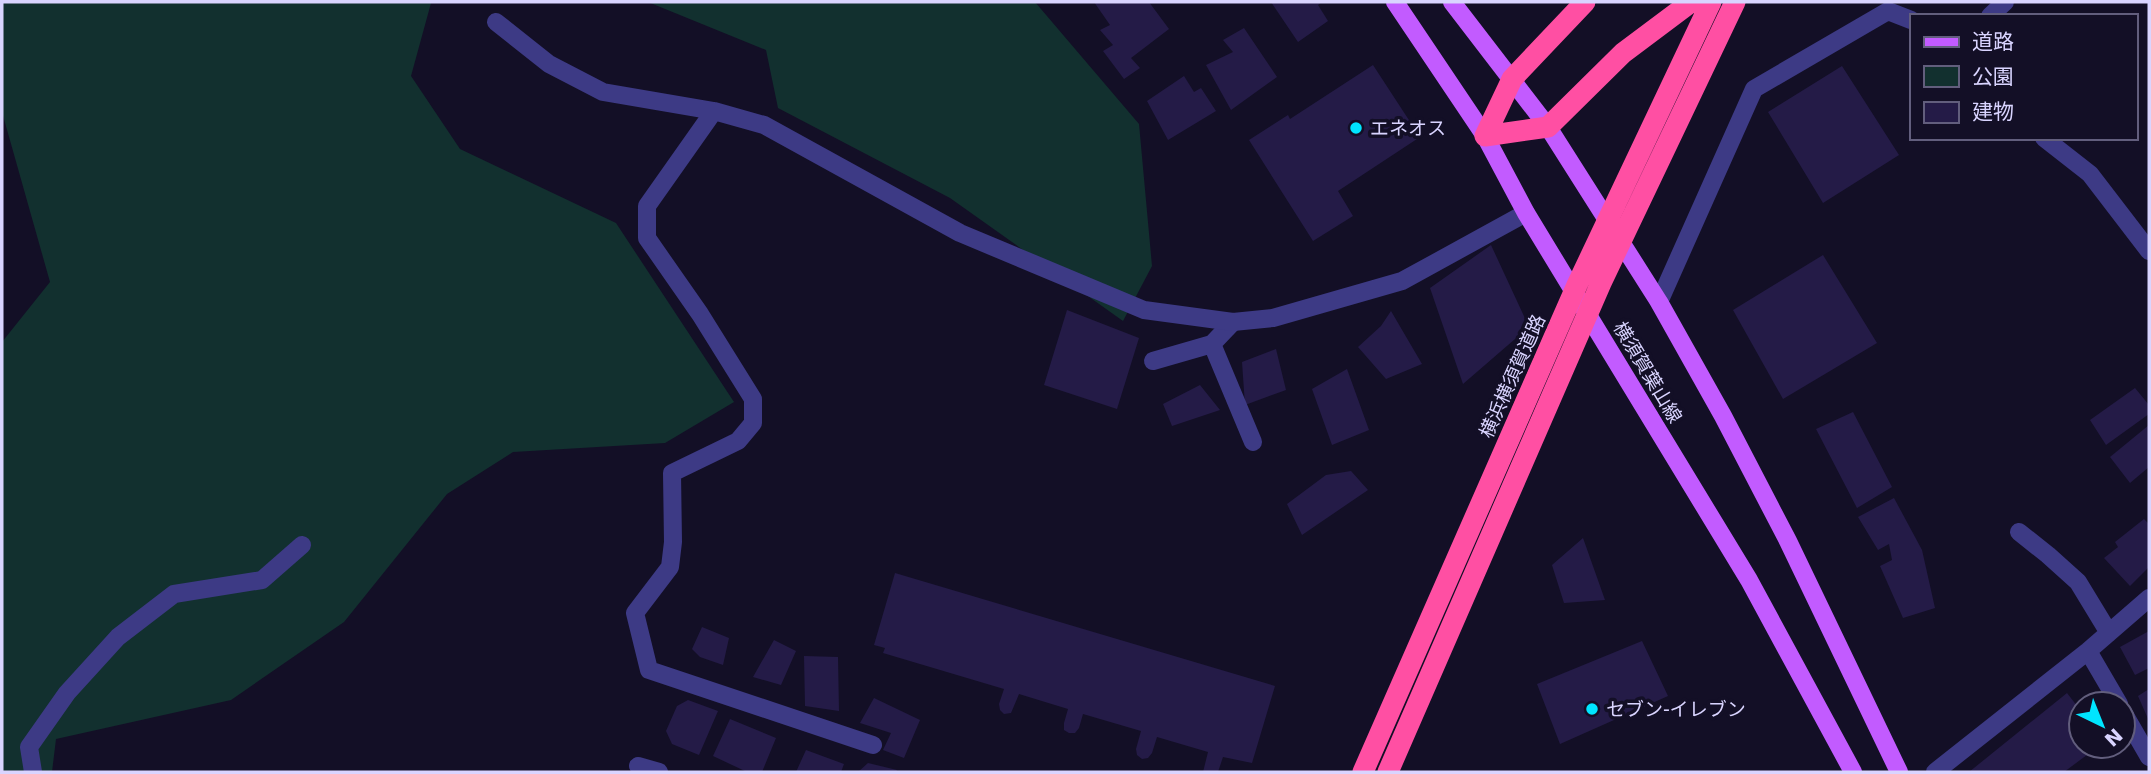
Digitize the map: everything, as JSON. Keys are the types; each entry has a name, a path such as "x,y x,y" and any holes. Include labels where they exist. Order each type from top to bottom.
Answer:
{"highway":[{"path":"1485,136 1512,79 1585,2"},
{"path":"1485,136 1548,127 1623,53 1691,2"},
{"name":"横浜横須賀道路","path":"1363,772 1577,285 1711,2"},
{"path":"1388,772 1596,295 1735,2"}],"main road":[{"name":"横須賀葉山線","path":"1395,2 1485,136 1526,213 1749,580 1853,772"},
{"path":"1452,2 1548,127 1659,302 1723,416 1782,530 1899,772"}],"street":[{"path":"1992,14 2005,2"},
{"path":"1659,302 1754,89 1887,6 1910,19"},
{"path":"496,22 549,64 603,92 714,111 764,125 960,233 1144,310 1233,322 1273,318 1402,281 1526,213"},
{"path":"714,111 647,206 647,238 700,314 753,399 752,423 738,441 673,473 673,542 670,567 635,613 649,670 873,745"},
{"path":"2047,140 2090,174 2149,251"},
{"path":"1153,361 1212,344 1233,322"},
{"path":"1212,344 1253,442"},
{"path":"2018,532 2078,582 2109,633"},
{"path":"33,772 29,747 67,693 118,637 174,594 262,580 302,545"},
{"path":"1935,772 2088,651 2149,598"},
{"path":"2088,651 2111,690"},
{"path":"2137,736 2149,757"},
{"path":"638,766 659,772"}],"green space":[{"path":"2,2 443,2 431,3 411,76 460,149 616,223 734,402 665,443 513,452 447,494 344,622 231,700 56,739 52,772 2,772 2,342 50,282 2,112"},
{"path":"648,2 1035,2 1139,124 1152,266 1123,321 950,198 778,108 766,50"}],"building":[{"path":"1094,2 1149,2 1169,29 1131,58 1140,68 1124,79 1103,51 1113,45 1100,30 1110,25"},
{"path":"1271,2 1322,2 1318,5 1328,21 1298,42"},
{"path":"1244,28 1277,77 1231,110 1206,65 1233,52 1223,40"},
{"path":"1373,65 1420,137 1338,191 1353,216 1313,241 1249,140 1288,115 1290,119"},
{"path":"1842,66 1899,155 1823,203 1768,112"},
{"path":"1184,76 1194,92 1201,88 1216,111 1168,140 1147,101"},
{"path":"1491,245 1529,327 1463,384 1430,288"},
{"path":"1823,255 1877,343 1783,399 1733,310"},
{"path":"1067,310 1139,338 1117,409 1044,385"},
{"path":"1391,311 1422,364 1386,379 1358,347 1381,326"},
{"path":"1276,349 1286,390 1245,405 1242,362"},
{"path":"1347,369 1369,430 1332,445 1312,389"},
{"path":"1200,385 1220,410 1172,426 1163,404"},
{"path":"2135,388 2149,405 2149,414 2106,445 2090,420"},
{"path":"1853,412 1892,487 1857,508 1816,429"},
{"path":"2149,425 2149,467 2130,483 2110,457"},
{"path":"1351,471 1368,490 1302,535 1287,504 1326,475"},
{"path":"1894,498 1922,550 1935,608 1903,618 1880,566 1892,560 1889,544 1878,550 1858,517"},
{"path":"2144,519 2149,524 2149,567 2130,586 2104,558 2118,547 2115,542"},
{"path":"1583,538 1605,600 1564,603 1552,565"},
{"path":"895,573 1275,686 1252,763 1223,757 1218,772 1203,772 1208,752 1157,737 1152,753 1148,758 1142,759 1137,755 1136,749 1141,731 1083,714 1079,728 1075,733 1069,733 1064,730 1068,709 1019,694 1011,713 1004,714 999,704 1004,689 883,653 885,648 874,645"},
{"path":"702,627 729,638 723,665 700,657 692,649"},
{"path":"2149,631 2149,668 2135,675 2120,647"},
{"path":"774,640 796,651 781,685 753,677"},
{"path":"1642,641 1668,696 1560,744 1537,684"},
{"path":"804,656 838,657 839,711 805,706"},
{"path":"2149,689 2149,721 2138,696"},
{"path":"2067,693 2067,760 2080,760 2064,772 1969,772"},
{"path":"874,698 920,720 904,758 883,750 891,733 860,723"},
{"path":"688,700 718,711 699,755 672,744 666,731 677,706"},
{"path":"730,719 776,738 762,772 747,772 713,756"},
{"path":"806,750 844,764 841,772 796,772"},
{"path":"868,763 897,770 858,772"}],"place":[{"name":"エネオス","path":"1356,128"},
{"name":"セブン-イレブン","path":"1592,709"}]}
